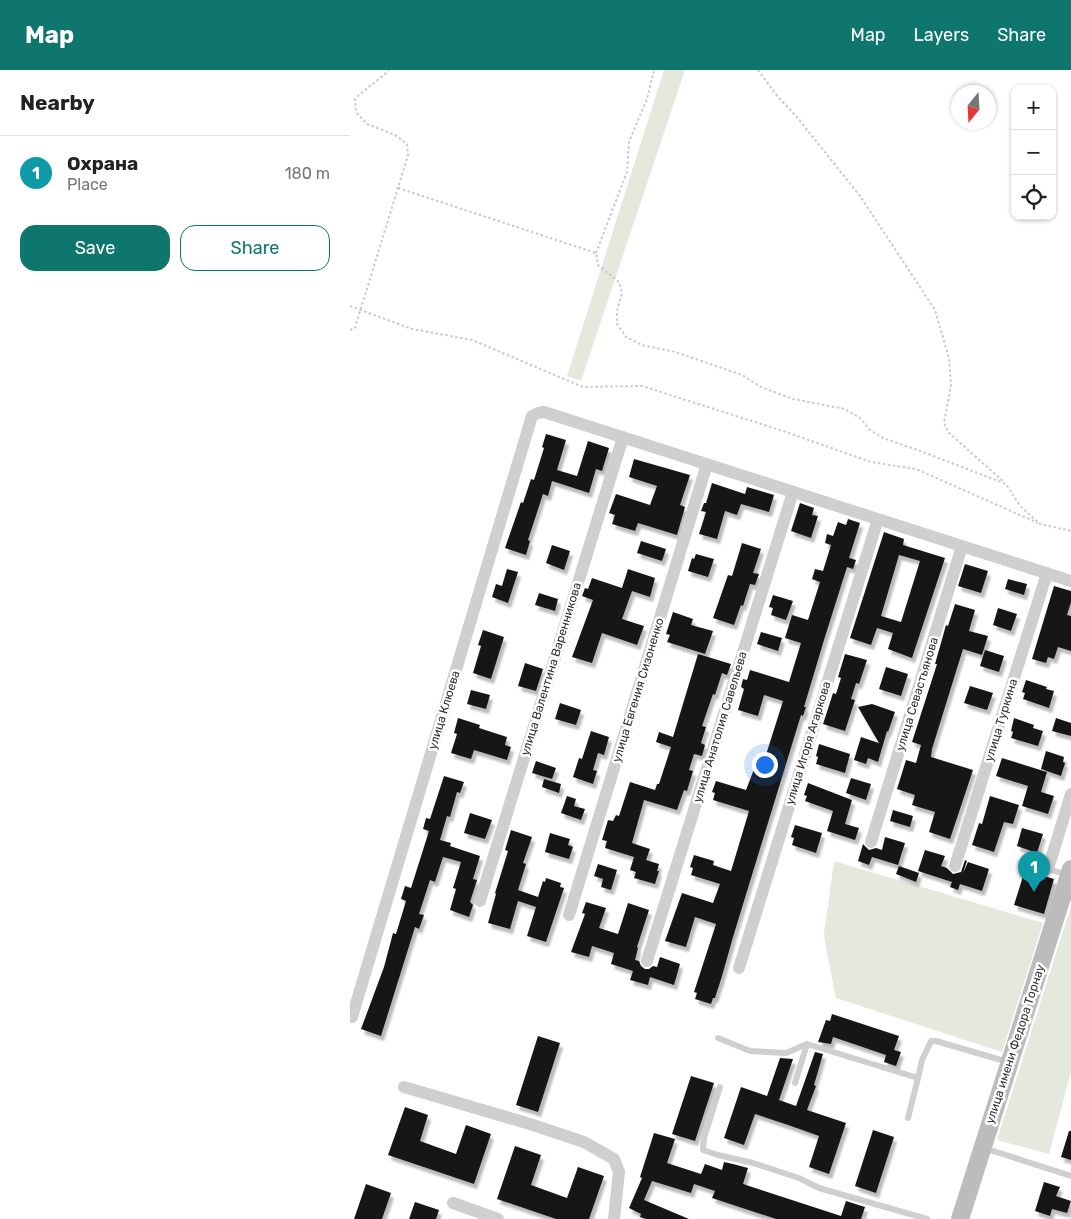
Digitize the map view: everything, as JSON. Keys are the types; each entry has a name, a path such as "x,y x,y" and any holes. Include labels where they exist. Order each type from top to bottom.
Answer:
{"street":[{"name":"улица Клюева","path":"352,1017 532,416 544,412 623,438"},
{"path":"623,438 1071,581"},
{"name":"улица Валентина Варенникова","path":"480,902 623,438"},
{"name":"улица Евгения Сизоненко","path":"569,915 707,464"},
{"name":"улица Анатолия Савельева","path":"647,962 793,492"},
{"name":"улица Игоря Агаркова","path":"739,968 878,519"},
{"name":"улица Севастьянова","path":"871,842 962,546"},
{"name":"улица Туркина","path":"955,866 1047,573"},
{"path":"1048,869 1071,794"},
{"name":"улица имени Федора Торнау","path":"960,1219 1010,1063 1056,900 1070,872"},
{"path":"404,1088 530,1124 584,1142 614,1159 619,1172 614,1219"},
{"path":"453,1203 498,1219"}],"lane":[{"path":"1048,869 1070,872"},
{"path":"718,1038 750,1051 786,1053 807,1044 918,1078"},
{"path":"908,1118 922,1060 931,1041 1010,1063"},
{"path":"795,1083 807,1044"},
{"path":"720,1087 704,1138 703,1150 753,1163 799,1178 819,1188 927,1219"},
{"path":"982,1147 1071,1176"}],"path":[{"path":"350,330 355,328 408,156 407,144 395,135 367,124 356,112 355,99 389,70"},
{"path":"654,70 647,99 629,142 627,172 596,253 598,265 619,282 622,294 617,311 617,324 626,337 642,345 675,352 742,375 760,387 794,399 845,410 860,418 870,430 882,438 1006,484"},
{"path":"758,70 860,196 934,310 949,358 951,385 944,423 948,432 1006,484 1020,506 1040,524"},
{"path":"398,188 596,253"},
{"path":"350,306 412,328 472,340 582,387 642,386 786,432 871,462 916,469 1040,524 1071,530"}],"shaded area":[{"path":"664,70 685,70 581,381 567,376"},
{"path":"834,861 1043,923 1002,1052 836,998 824,933"},
{"path":"1071,906 1071,1072 1049,1154 997,1140"}],"building":[{"path":"546,434 566,440 557,470 577,476 588,441 609,448 602,471 596,469 589,493 552,481 548,496 543,494 528,540 530,541 526,555 505,548 521,502 523,503 531,479 534,480 544,448 542,447"},
{"path":"634,459 690,475 680,505 685,507 677,535 638,523 635,531 612,524 615,515 609,513 616,494 650,505 657,486 629,477"},
{"path":"712,483 745,494 747,487 774,495 769,512 741,504 737,515 725,511 717,539 699,534 706,512 701,511 704,503 706,503"},
{"path":"800,503 814,508 812,515 818,516 811,538 791,531"},
{"path":"848,519 860,523 849,558 856,560 853,569 847,567 804,707 806,707 803,716 801,715 722,976 715,998 713,998 711,1004 695,999 697,993 694,992 716,924 695,917 686,947 665,941 682,893 713,903 720,884 691,875 693,868 690,867 694,855 714,861 713,865 731,871 749,811 713,800 715,793 712,792 716,781 746,790 758,759 764,761 783,701 764,695 758,716 738,710 744,689 741,687 743,679 747,680 750,670 789,682 801,643 785,638 792,615 808,620 820,582 812,579 815,569 823,571 831,545 825,543 827,534 833,536 838,522 846,525"},
{"path":"884,532 904,539 903,545 945,558 912,658 888,649 893,633 877,628 871,645 850,638","holes":["899,555 920,561 901,622 881,616"]},
{"path":"641,541 666,549 662,561 637,553"},
{"path":"742,543 761,549 753,573 759,574 755,585 750,584 734,625 713,618 728,575 732,576"},
{"path":"552,545 570,551 564,570 546,563"},
{"path":"696,554 714,559 708,577 688,571 692,558 694,559"},
{"path":"965,564 988,571 981,593 958,586"},
{"path":"507,569 518,572 508,603 492,597 496,584 502,586"},
{"path":"628,569 655,578 650,597 632,591 622,619 644,626 637,645 602,633 592,663 572,657 593,600 582,596 585,588 588,589 592,578 622,588"},
{"path":"1008,579 1027,584 1024,595 1005,589"},
{"path":"1054,586 1071,591 1071,602 1067,615 1071,616 1071,651 1058,647 1054,659 1048,657 1046,663 1032,659"},
{"path":"539,593 558,599 555,611 535,605"},
{"path":"773,595 793,601 786,620 771,615 773,608 769,607"},
{"path":"955,604 975,610 969,631 988,636 982,655 963,649 932,749 931,757 973,770 950,839 929,832 935,812 912,805 915,795 897,789 906,760 916,763 921,745 912,742 937,664 935,664 946,625 948,626"},
{"path":"998,608 1017,614 1011,631 993,625"},
{"path":"673,612 693,619 691,625 713,631 705,654 667,642 670,635 666,634"},
{"path":"483,630 504,637 491,679 473,673 481,646 478,645"},
{"path":"761,632 782,638 778,651 757,644"},
{"path":"985,650 1004,656 999,672 980,666"},
{"path":"698,654 731,664 727,675 722,673 715,695 713,694 702,726 706,727 701,743 705,745 702,756 694,754 689,770 693,771 687,791 684,790 677,810 644,800 632,843 650,849 646,860 659,864 655,884 634,878 636,872 630,870 634,857 605,848 607,841 602,840 608,820 613,821 616,815 619,816 630,782 655,790 657,784 659,784 671,747 656,742 659,732 673,737"},
{"path":"845,654 867,660 859,684 856,683 851,699 855,700 845,731 823,724 833,693 836,694 841,678 838,677"},
{"path":"525,663 543,669 536,691 518,686"},
{"path":"886,667 908,674 901,696 879,689"},
{"path":"1026,680 1054,691 1049,708 1023,699 1025,693 1022,692"},
{"path":"970,686 993,693 987,710 964,703"},
{"path":"471,690 490,695 486,709 467,704"},
{"path":"560,703 581,710 576,725 555,719"},
{"path":"872,704 895,712 878,762 868,758 866,764 854,760 861,737 879,743 858,707"},
{"path":"458,718 480,725 479,728 507,737 505,745 511,747 507,760 474,750 471,759 451,753 457,734 454,733"},
{"path":"1014,718 1034,725 1033,728 1043,731 1038,746 1011,738"},
{"path":"1056,718 1071,723 1071,736 1052,731"},
{"path":"591,731 609,737 604,755 598,753 593,770 597,771 593,784 573,777 579,758 582,759"},
{"path":"819,744 850,754 845,773 816,764"},
{"path":"1046,751 1064,757 1063,762 1065,763 1061,776 1041,769"},
{"path":"1002,758 1047,772 1041,792 1054,796 1048,814 1022,806 1028,786 996,776"},
{"path":"536,761 556,768 552,779 532,773"},
{"path":"444,776 464,782 460,793 457,792 450,817 447,816 440,840 451,843 450,846 480,856 473,879 477,880 470,902 473,905 469,917 450,910 456,889 453,888 461,862 443,857 435,882 430,880 419,914 424,915 419,929 415,927 381,1036 361,1029 384,967 393,933 396,934 406,901 401,899 405,886 411,888 429,831 423,829 426,818 430,819"},
{"path":"851,778 871,784 866,800 846,793"},
{"path":"544,779 561,784 559,793 542,787"},
{"path":"808,783 852,800 845,824 859,828 855,840 827,831 833,811 805,801 807,796 804,795"},
{"path":"567,796 576,799 574,806 585,809 581,820 561,813"},
{"path":"990,796 1019,805 1013,824 1004,822 994,852 972,845 979,823 982,824"},
{"path":"893,810 913,816 910,827 890,821"},
{"path":"470,813 492,820 485,839 464,833"},
{"path":"795,825 822,833 816,853 792,845 794,838 791,837"},
{"path":"1022,828 1043,834 1037,853 1017,846"},
{"path":"511,830 532,837 523,863 526,864 518,890 538,897 543,881 545,882 546,878 561,883 560,887 564,888 546,942 527,936 536,907 518,901 510,929 488,923 508,851 505,850"},
{"path":"550,833 570,839 568,845 573,847 569,859 545,852"},
{"path":"885,837 905,843 898,865 872,857 869,865 858,861 863,844 869,850 876,848 882,850"},
{"path":"925,850 945,856 941,866 947,868 953,874 961,872 965,860 967,861 963,873 968,862 989,869 982,891 960,884 958,890 950,887 952,882 918,871"},
{"path":"598,864 617,870 611,890 601,887 603,879 594,876"},
{"path":"899,866 919,873 916,882 896,874"},
{"path":"1025,870 1054,879 1044,914 1014,905"},
{"path":"586,902 606,908 599,928 618,934 628,903 649,910 637,947 635,960 639,961 645,969 653,966 657,967 660,957 680,964 674,985 650,977 648,985 630,980 633,971 611,964 614,953 592,946 589,957 571,952 585,914 582,913"},
{"path":"832,1014 899,1036 894,1050 901,1052 896,1066 884,1062 886,1055 833,1037 831,1044 818,1042 826,1020 830,1021"},
{"path":"538,1036 560,1043 538,1112 516,1105"},
{"path":"815,1052 823,1054 814,1085 816,1086 807,1110 846,1123 829,1174 809,1167 819,1136 791,1126 755,1114 744,1145 724,1138 741,1087 767,1096 780,1058 793,1059 779,1100 796,1106"},
{"path":"691,1076 714,1083 695,1141 672,1134"},
{"path":"405,1107 428,1115 420,1141 456,1154 466,1125 491,1134 474,1184 388,1155"},
{"path":"873,1130 894,1137 876,1193 855,1186"},
{"path":"1069,1131 1071,1131 1071,1160 1061,1157"},
{"path":"654,1133 675,1139 667,1163 701,1174 705,1164 722,1170 724,1162 748,1168 743,1184 841,1216 846,1201 865,1207 861,1219 776,1219 712,1198 715,1191 694,1184 691,1193 652,1181 644,1200 689,1219 646,1219 640,1217 641,1214 629,1208 642,1178 640,1177"},
{"path":"515,1146 541,1155 531,1185 567,1198 578,1167 604,1176 589,1219 556,1219 497,1199"},
{"path":"1044,1182 1060,1187 1056,1196 1071,1201 1067,1213 1052,1209 1050,1216 1035,1211"},
{"path":"366,1184 391,1193 382,1219 354,1219"},
{"path":"415,1202 439,1210 436,1219 409,1219"}],"place":[{"name":"Охрана","path":"1034,892"}]}
